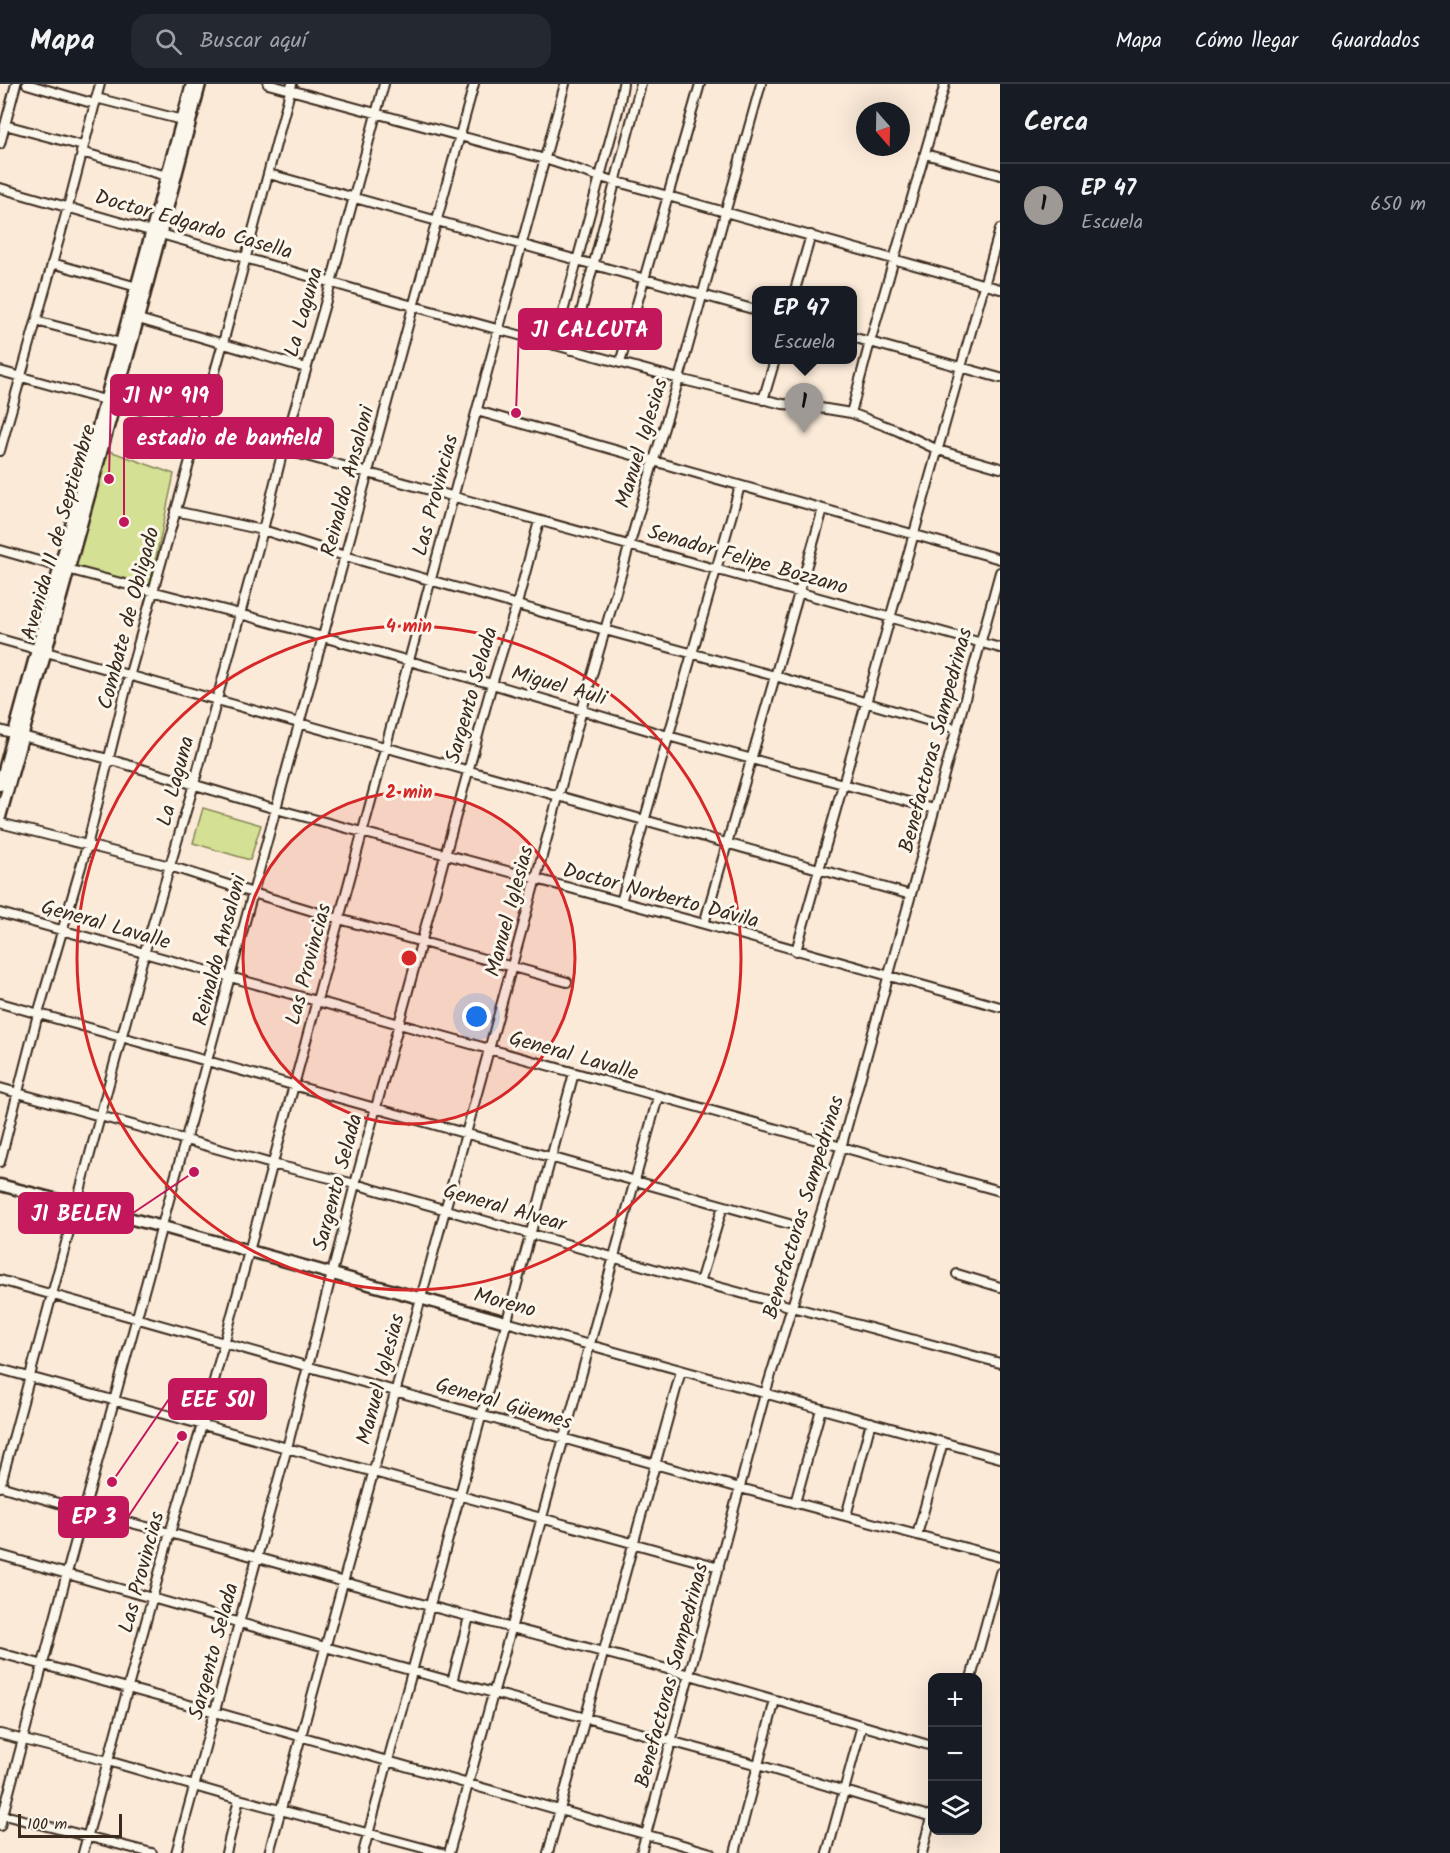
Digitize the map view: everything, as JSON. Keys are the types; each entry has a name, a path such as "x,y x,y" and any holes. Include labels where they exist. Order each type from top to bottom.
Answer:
{"main road":[{"name":"Avenida 11 de Septiembre","path":"110,401 121,343 133,317 137,287 156,232 167,176 192,84"},
{"name":"Avenida 11 de Septiembre","path":"0,817 18,735 63,568 156,232 200,84"},
{"name":"Avenida 11 de Septiembre","path":"0,785 18,735"},
{"name":"Moreno","path":"0,1185 163,1227 506,1322"}],"street":[{"path":"0,140 16,84"},
{"path":"27,84 182,120"},
{"path":"0,451 100,84"},
{"path":"268,84 292,87 545,159 600,177 1000,289"},
{"name":"La Laguna","path":"0,1486 99,1116 194,784 384,84"},
{"name":"Reinaldo Ansaloni","path":"0,1826 474,84"},
{"name":"Las Provincias","path":"83,1853 170,1533 202,1425 566,84"},
{"path":"554,345 619,107 623,84"},
{"path":"571,350 641,84"},
{"path":"620,363 700,84"},
{"name":"Manuel Iglesias","path":"269,1853 582,710 654,460 680,379 761,84"},
{"path":"851,413 945,84"},
{"name":"Combate de Obligado","path":"0,1162 38,1014 87,846 129,677 292,87"},
{"path":"5,125 167,176"},
{"path":"925,154 1000,175"},
{"path":"268,174 752,309"},
{"name":"Doctor Edgardo Casella","path":"0,188 331,283 680,379 783,404 851,413 896,430 938,450 1000,468"},
{"path":"796,951 1000,229"},
{"path":"796,286 811,235"},
{"path":"52,263 137,287"},
{"path":"133,317 306,368"},
{"path":"36,321 121,343"},
{"path":"857,338 1000,378"},
{"path":"763,400 774,364"},
{"name":"Senador Felipe Bozzano","path":"0,371 1000,648"},
{"path":"477,411 1000,559"},
{"path":"621,902 740,486"},
{"path":"704,924 824,509"},
{"path":"175,511 263,530 345,556 957,729"},
{"name":"Sargento Selada","path":"176,1853 309,1367 375,1108 539,521"},
{"name":"Miguel Auli","path":"0,550 408,660 668,736 934,809"},
{"name":"Benefactoras Sampedrinas","path":"641,1853 673,1742 765,1394 841,1148 1000,572"},
{"path":"0,639 911,895"},
{"name":"Doctor Norberto Dávila","path":"0,730 108,759 276,809 704,924 1000,1007"},
{"path":"0,823 170,866 339,919 567,982"},
{"name":"General Lavalle","path":"0,913 1000,1191"},
{"path":"0,1003 789,1224"},
{"path":"363,1853 574,1073"},
{"name":"General Alvear","path":"0,1088 1000,1363"},
{"path":"449,1853 658,1097"},
{"path":"700,1282 723,1206"},
{"path":"957,1274 1000,1287"},
{"name":"General Güemes","path":"0,1280 740,1488 1000,1557"},
{"name":"Moreno","path":"506,1322 1000,1458"},
{"path":"0,1369 719,1567"},
{"path":"548,1853 681,1371"},
{"path":"795,1503 821,1409"},
{"path":"846,1516 871,1422"},
{"path":"917,1535 943,1442"},
{"path":"0,1486 469,1617 690,1675 928,1745"},
{"path":"0,1555 928,1814"},
{"path":"972,1673 1000,1573"},
{"path":"452,1682 469,1617"},
{"path":"0,1653 711,1853"},
{"path":"735,1853 775,1700"},
{"path":"827,1853 862,1725"},
{"path":"0,1734 108,1761 239,1799 442,1853"},
{"path":"226,1853 239,1799"},
{"path":"2,1814 152,1853"},
{"path":"922,1853 928,1830"}],"green space":[{"path":"104,449 174,474 150,586 72,570"},
{"path":"203,808 261,825 250,860 193,843"}],"place":[{"name":"JI CALCUTA","path":"516,413"},
{"name":"EP 47","path":"804,433"},
{"name":"JI N° 919","path":"109,479"},
{"name":"estadio de banfield","path":"124,522"},
{"name":"JI BELEN","path":"194,1172"},
{"name":"EP 3","path":"182,1436"},
{"name":"EEE 501","path":"112,1482"}]}
